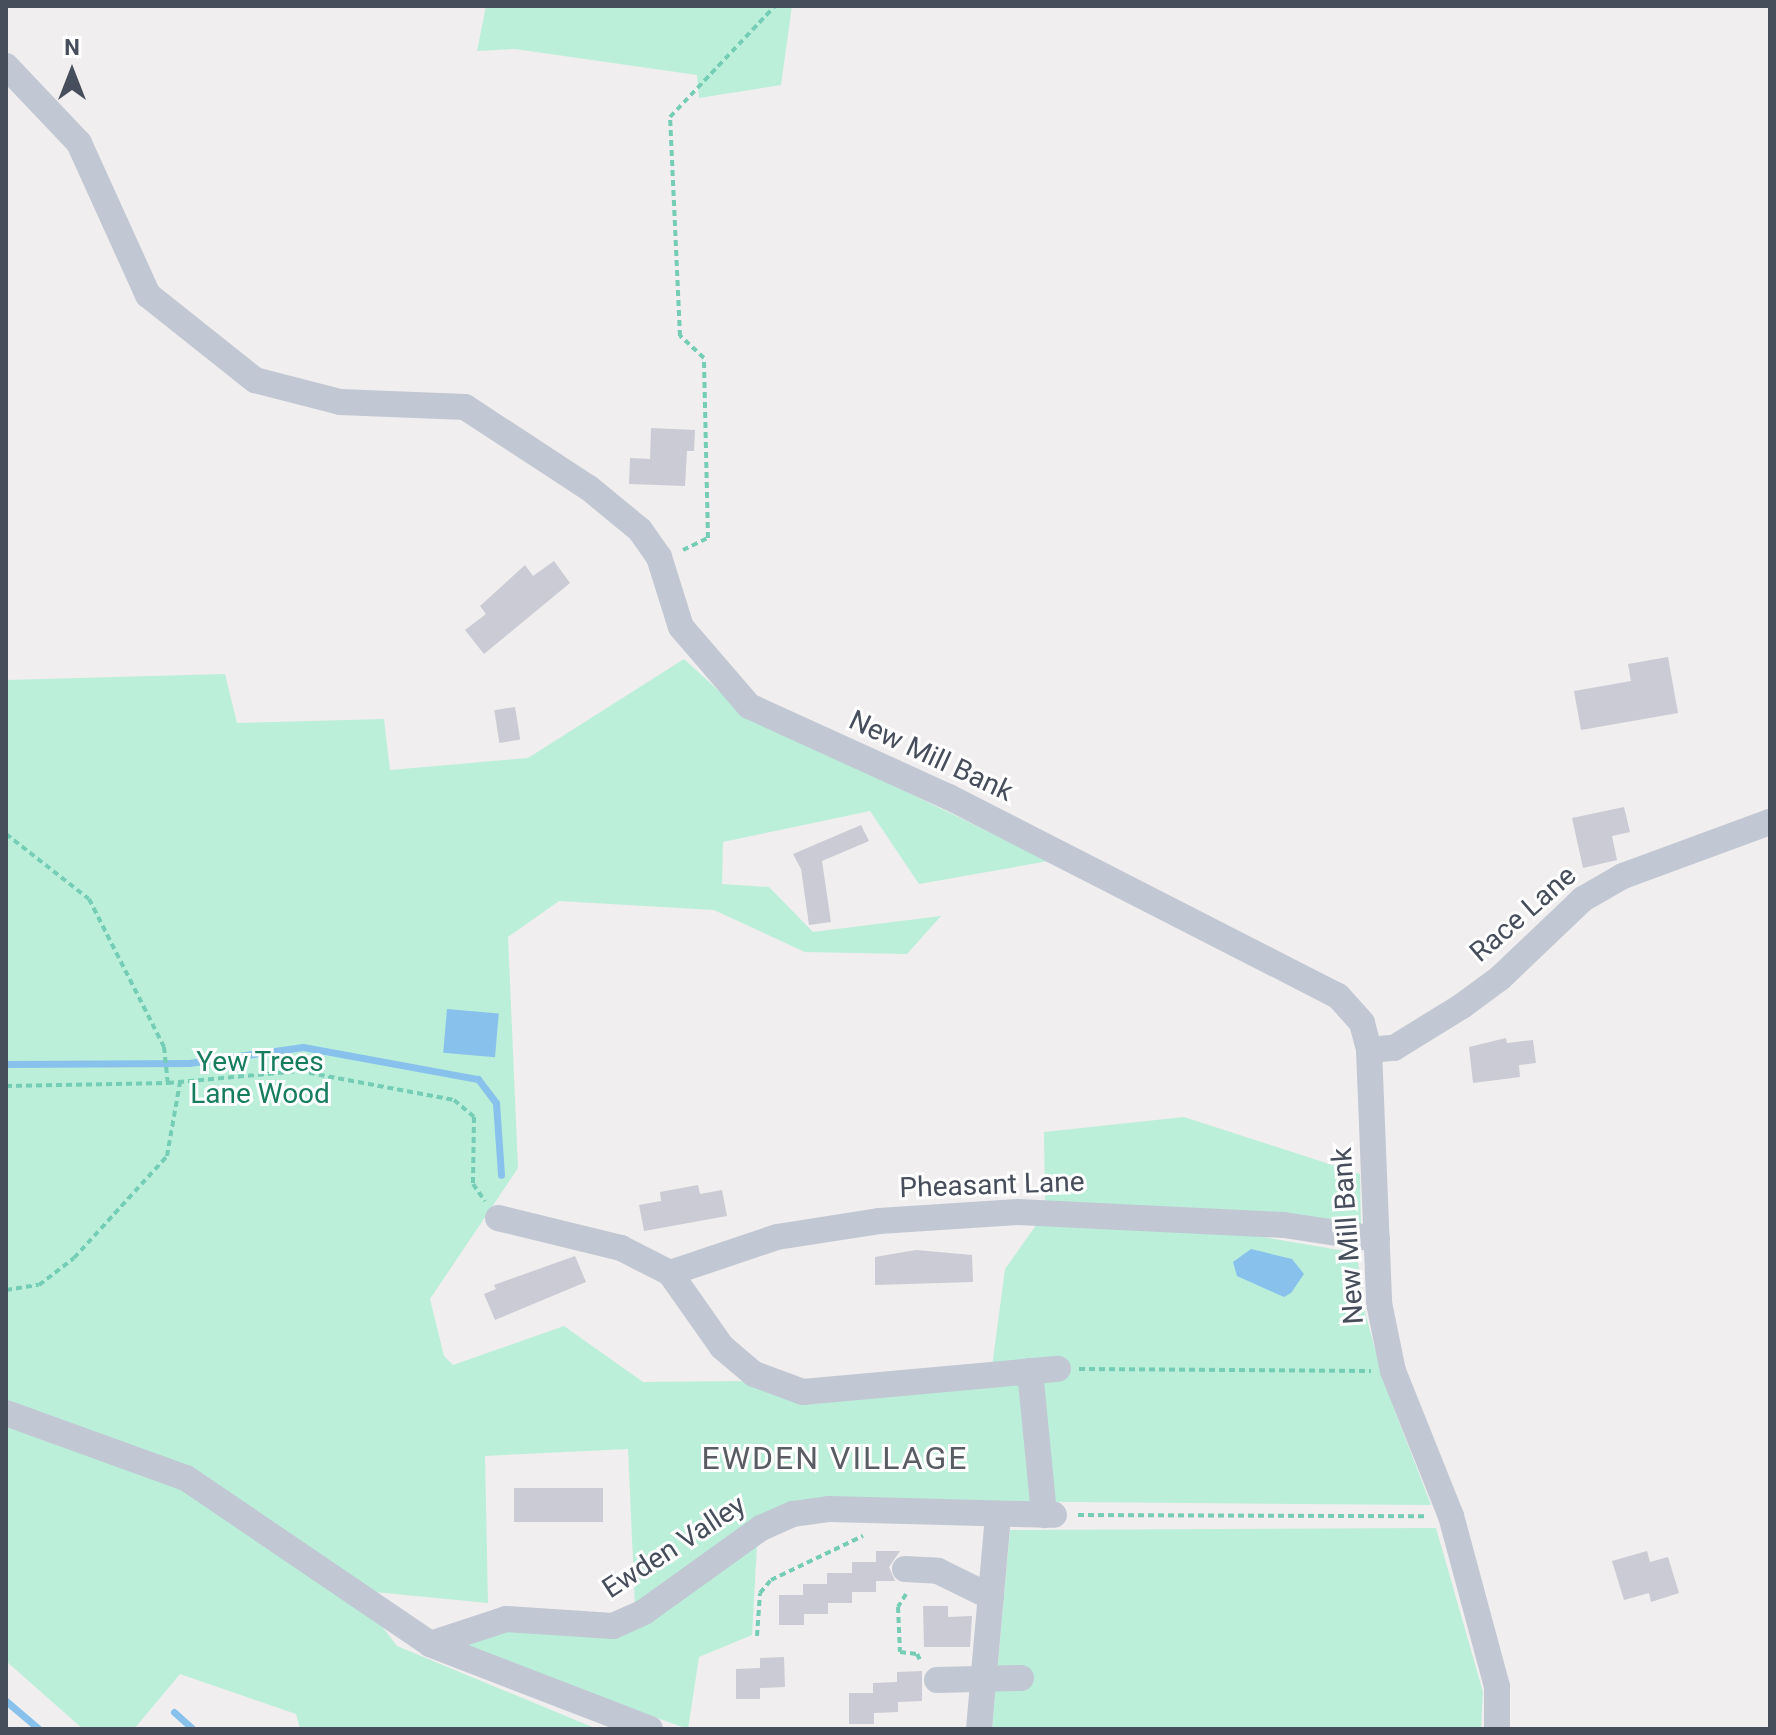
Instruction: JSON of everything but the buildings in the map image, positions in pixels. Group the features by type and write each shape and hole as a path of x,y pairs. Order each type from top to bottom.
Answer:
{"street":[{"name":"New Mill Bank","path":"6,66 79,143 148,295 255,380 340,402 465,407 589,488 640,530 659,557 681,627 749,706 949,797 1338,996 1362,1023 1369,1050 1379,1303 1393,1371 1451,1516 1497,1687 1497,1729"},
{"name":"Race Lane","path":"1369,1050 1394,1048 1462,1006 1500,978 1583,899 1623,876 1770,822"},
{"name":"Pheasant Lane","path":"670,1273 777,1237 879,1221 1018,1212 1284,1225 1377,1239"},
{"path":"498,1218 621,1248 670,1273 722,1347 754,1374 803,1392 1058,1369"},
{"path":"1030,1371 1049,1515"},
{"path":"6,1413 186,1478 430,1644 650,1729"},
{"name":"Ewden Valley","path":"430,1644 506,1619 613,1626 644,1612 761,1528 793,1514 830,1509 1049,1515"},
{"path":"979,1729 998,1515"},
{"path":"905,1569 938,1571 991,1597"},
{"path":"937,1680 1021,1678"}],"path":[{"path":"678,553 708,538 704,358 680,336 670,117 775,6"},
{"path":"6,834 89,899 164,1047 168,1083"},
{"path":"6,1086 168,1083 299,1071 454,1100 474,1117 473,1184 498,1218"},
{"path":"6,1290 39,1285 74,1258 167,1156 180,1082"},
{"path":"1058,1369 1393,1371"},
{"path":"1049,1515 1451,1516"},
{"path":"757,1636 760,1593 771,1580 868,1533"},
{"path":"905,1569 906,1594 898,1607 900,1652 917,1654 937,1680"}],"green space":[{"path":"486,6 792,6 781,85 699,98 697,75 515,49 477,51"},
{"name":"Yew Trees Lane Wood","path":"684,659 742,712 1049,861 919,884 870,811 723,842 722,884 769,887 813,932 941,916 907,954 805,952 714,910 559,901 508,937 518,1168 430,1299 444,1356 453,1365 564,1326 643,1382 747,1381 816,1404 990,1382 1005,1269 1039,1221 1234,1232 1357,1253 1363,1305 1385,1385 1431,1505 832,1500 635,1606 628,1449 485,1456 488,1603 354,1590 397,1646 597,1729 300,1729 296,1714 180,1674 134,1729 83,1729 6,1661 6,680 225,674 237,723 384,719 390,770 528,758"},
{"path":"1184,1117 1360,1174 1361,1229 1045,1201 1044,1132"},
{"path":"1436,1528 1483,1692 1481,1729 992,1729 1010,1530"},
{"path":"757,1545 752,1635 699,1657 688,1729 453,1645 509,1626 615,1629"}],"water":[{"path":"447,1009 499,1014 495,1057 443,1053"},
{"path":"1251,1249 1292,1259 1304,1274 1291,1293 1284,1297 1237,1276 1233,1262"}],"waterway":[{"path":"6,1064 189,1063 303,1047 478,1079 496,1103 501,1175"},
{"path":"6,1701 39,1729"},
{"path":"174,1712 193,1729"}],"district":[{"name":"EWDEN VILLAGE","path":"835,1458"}]}
